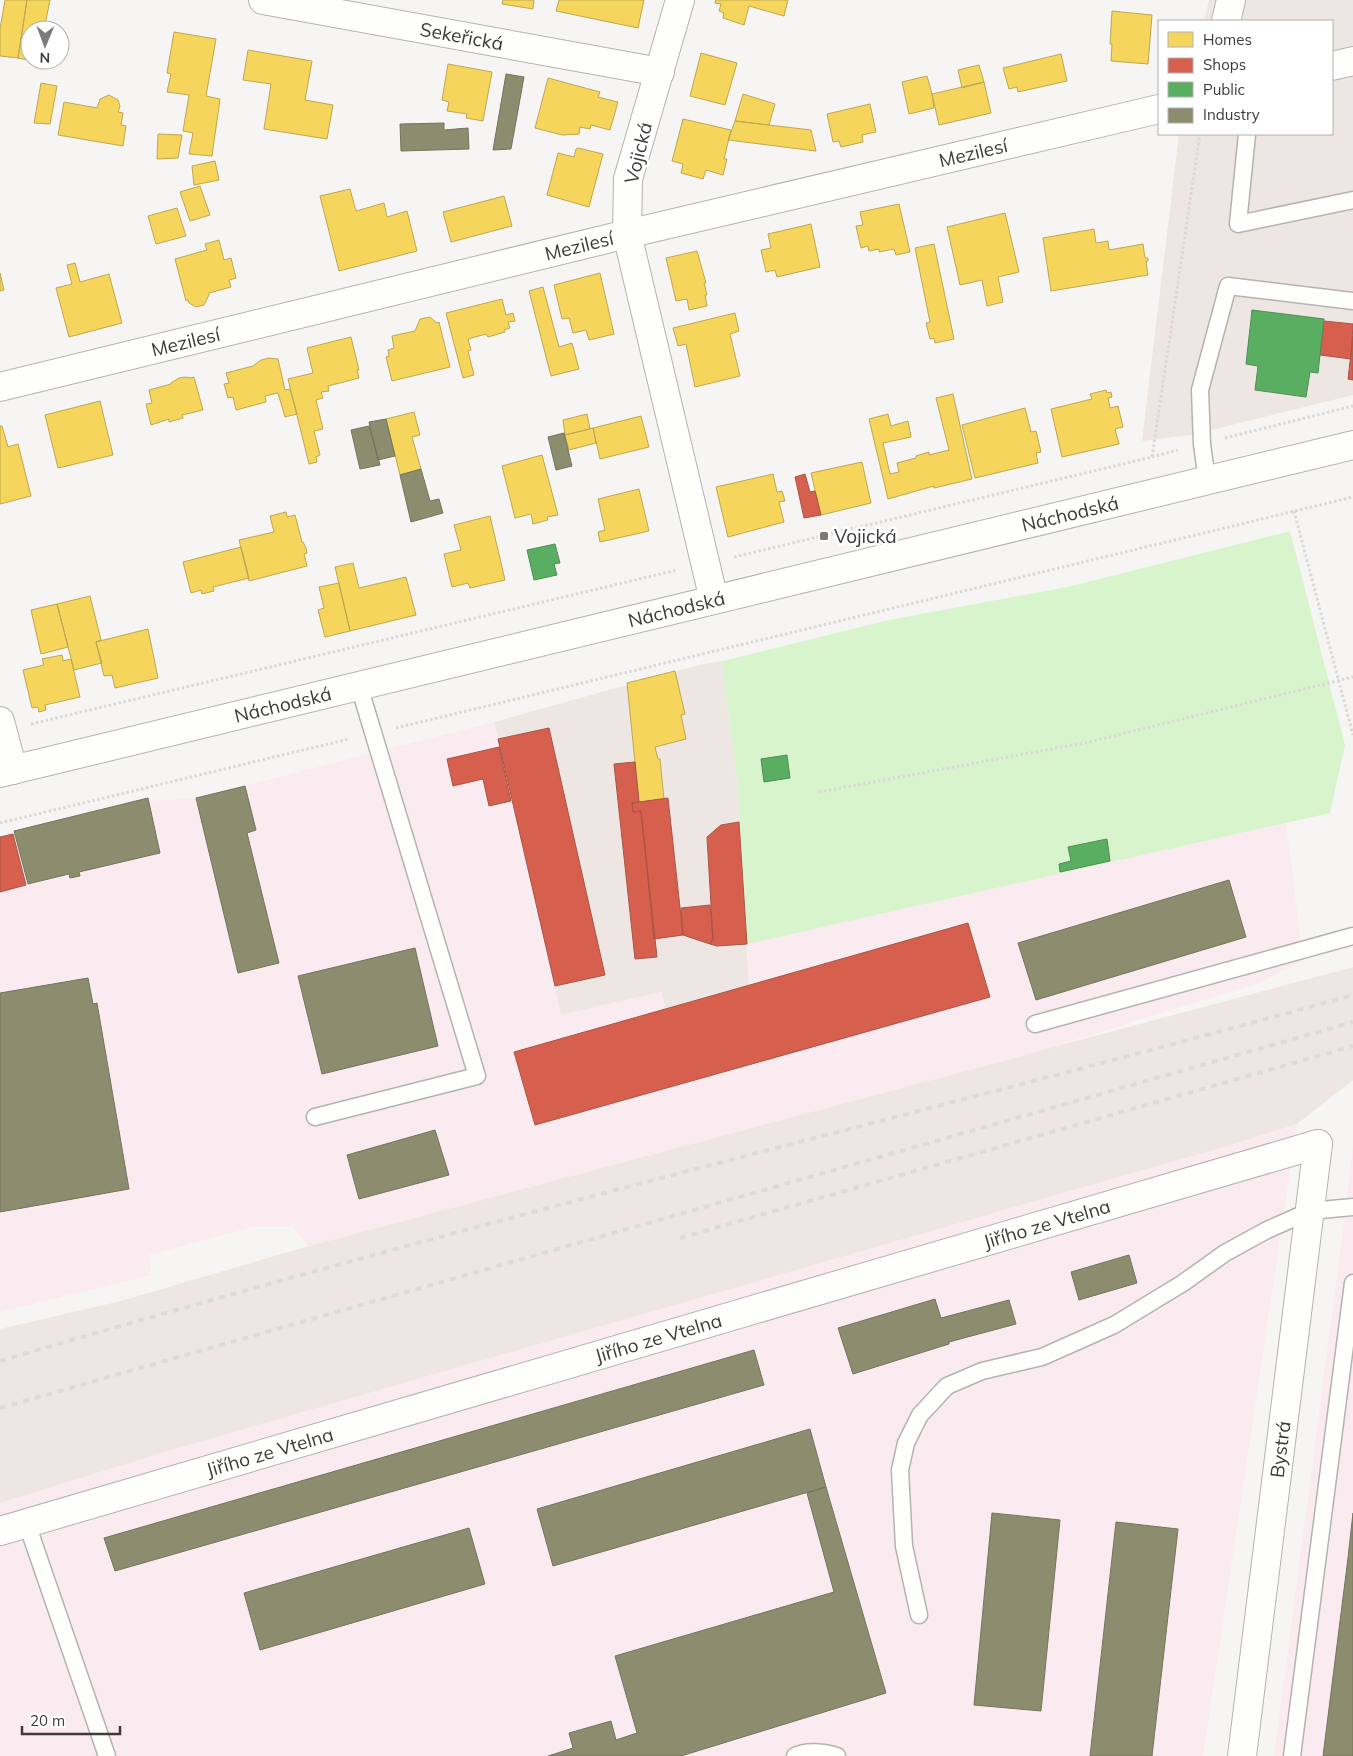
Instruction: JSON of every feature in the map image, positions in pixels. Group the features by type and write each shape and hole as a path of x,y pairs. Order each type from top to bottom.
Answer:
{"street":[{"name":"Sekeřická","path":"263,0 660,72"},
{"name":"Vojická","path":"680,0 628,179 627,234 714,600"},
{"path":"1226,20 1231,0"},
{"path":"1333,66 1353,60"},
{"name":"Mezilesí","path":"0,387 627,234 1158,109"},
{"name":"Náchodská","path":"7,771 1353,445"},
{"path":"1,726 7,771"},
{"name":"Bystrá","path":"1242,1756 1318,1144"},
{"name":"Jiřího ze Vtelna","path":"0,1532 1318,1144"}],"lane":[{"path":"1247,135 1238,224 1353,200"},
{"path":"1207,481 1202,444 1200,390 1228,286 1353,301"},
{"path":"315,1117 477,1076 359,686"},
{"path":"1035,1024 1353,936"},
{"path":"919,1615 904,1546 900,1470 906,1444 920,1415 948,1386 982,1371 1042,1357 1114,1325 1183,1283 1225,1253 1267,1230 1310,1211 1353,1207"},
{"path":"1292,1756 1353,1282"},
{"path":"27,1524 106,1756"},
{"path":"795,1756 800,1754 828,1753 836,1756"}],"path":[{"path":"1152,457 1200,135"},
{"path":"1,726 706,563 1152,457 1353,406"},
{"path":"0,823 1353,497"},
{"path":"1294,511 1353,735"},
{"path":"819,792 1089,742 1338,679 1353,677"}],"shaded area":[{"path":"1209,0 1353,0 1353,395 1191,435 1142,441 1179,135 1333,135 1333,20 1204,20"},
{"path":"722,661 738,788 749,986 666,1011 661,992 561,1015 494,722 699,665"},
{"path":"494,722 561,1015 661,992 666,1010 749,986 747,944 1286,823 1303,960 1262,982 1026,1055 309,1246 292,1227 253,1227 149,1255 151,1275 0,1312 0,892 159,853 148,801 196,798"},
{"path":"1353,967 1353,1080 1297,1124 1241,1142 165,1452 0,1503 0,1329 121,1301 309,1246"},
{"path":"1297,1124 1203,1756 0,1756 0,1503 165,1452 1241,1142"},
{"path":"1353,1147 1353,1756 1274,1756 1346,1207"}],"green space":[{"path":"1290,531 1345,745 1330,813 747,944 738,788 722,661 889,620 1067,587"}],"building: Homes":[{"path":"5,0 27,0 24,20 20,20 18,58 0,56 0,29"},
{"path":"27,0 50,0 46,20 24,20"},
{"path":"503,0 534,0 533,9 502,4"},
{"path":"559,0 644,0 638,28 556,11"},
{"path":"716,0 788,0 784,16 749,6 744,25 723,18 724,13 719,11 721,4 715,3"},
{"path":"1112,11 1152,15 1148,64 1111,61"},
{"path":"174,32 216,39 206,96 220,99 212,156 189,154 193,133 183,131 189,95 167,92 171,74 167,73"},
{"path":"248,50 312,61 305,100 333,105 327,139 264,129 271,84 243,80"},
{"path":"701,53 737,63 725,105 690,96"},
{"path":"1061,54 1067,81 1018,92 1017,87 1009,89 1003,68"},
{"path":"448,64 492,72 483,121 466,118 467,114 447,111 449,102 442,100"},
{"path":"979,65 984,82 962,88 958,70"},
{"path":"927,76 934,108 909,114 902,82"},
{"path":"548,78 600,92 598,97 618,102 610,130 591,125 590,129 580,127 579,134 562,135 535,128"},
{"path":"984,82 991,113 939,125 932,94"},
{"path":"41,83 57,86 50,124 34,123"},
{"path":"743,94 775,104 769,125 735,121"},
{"path":"109,95 118,100 120,106 118,112 123,113 121,125 126,126 123,146 58,135 64,102 97,108 100,99"},
{"path":"870,104 876,132 862,135 863,142 841,147 839,141 833,142 827,114"},
{"path":"683,119 731,130 724,159 727,159 723,175 706,170 703,179 681,173 683,164 672,161"},
{"path":"735,121 811,130 816,151 728,140"},
{"path":"158,134 182,135 178,158 157,159"},
{"path":"578,148 603,154 589,207 547,195 558,153 574,157"},
{"path":"215,161 219,180 194,185 192,166"},
{"path":"200,186 210,215 190,221 180,192"},
{"path":"350,189 356,211 384,203 387,217 407,211 417,251 339,271 320,196"},
{"path":"504,196 512,226 451,242 443,212"},
{"path":"899,204 910,252 896,255 894,249 879,252 879,249 869,251 868,246 861,248 856,226 863,225 860,212"},
{"path":"177,208 186,236 156,244 148,216"},
{"path":"1005,213 1019,272 998,277 1003,302 987,306 982,280 960,285 947,227"},
{"path":"811,224 820,267 777,277 775,270 766,272 761,250 771,248 768,234"},
{"path":"1094,229 1096,243 1108,241 1109,250 1143,244 1145,258 1148,258 1148,261 1146,261 1148,275 1051,291 1043,238"},
{"path":"219,240 224,260 231,258 236,278 229,280 231,287 209,293 204,305 196,307 189,303 188,300 186,301 175,259 207,250 205,244"},
{"path":"934,244 954,339 935,343 934,338 930,339 926,323 930,322 915,248"},
{"path":"697,251 706,283 704,283 707,306 689,310 687,299 676,301 666,258"},
{"path":"75,263 80,282 109,274 122,323 69,337 56,288 72,284 67,265"},
{"path":"0,273 4,290 0,291"},
{"path":"600,273 614,334 589,340 586,330 573,333 569,318 562,319 554,285"},
{"path":"543,287 559,347 572,343 579,369 551,376 529,291"},
{"path":"502,299 506,315 513,313 515,321 508,322 510,328 504,330 505,332 488,337 486,334 468,339 471,350 468,351 474,375 463,378 446,313"},
{"path":"735,313 739,331 730,334 740,376 695,387 686,344 678,346 673,328"},
{"path":"430,317 437,323 439,322 450,367 392,381 386,357 389,356 388,350 394,348 392,336 415,331 420,319"},
{"path":"351,337 359,370 357,370 359,378 328,386 329,391 321,392 323,398 316,400 323,429 314,431 320,455 316,457 317,462 309,464 288,379 313,373 307,348"},
{"path":"269,358 278,359 285,390 290,389 297,414 285,417 278,393 265,396 266,402 236,410 233,397 228,398 224,384 229,383 226,373 253,366 261,360"},
{"path":"194,377 203,410 182,415 183,418 169,422 169,419 151,425 146,404 152,403 149,390 171,384 179,378"},
{"path":"1106,390 1107,393 1111,392 1112,397 1108,398 1110,408 1118,406 1123,427 1115,429 1119,444 1062,457 1051,409 1092,399 1090,394"},
{"path":"953,394 972,479 934,488 934,486 888,499 869,419 888,414 891,426 908,421 911,437 883,443 890,474 899,472 897,463 929,452 929,455 949,450 936,398"},
{"path":"100,401 113,455 58,468 45,415"},
{"path":"1025,408 1031,432 1036,431 1041,452 1036,453 1038,463 975,478 962,425"},
{"path":"414,412 420,435 412,437 421,469 400,475 386,419"},
{"path":"587,414 590,429 565,435 563,420"},
{"path":"641,416 649,447 600,459 593,428"},
{"path":"0,426 2,426 8,447 18,444 31,496 0,504"},
{"path":"593,428 596,443 569,450 565,435"},
{"path":"542,455 558,515 547,517 548,520 533,524 531,514 515,518 502,466"},
{"path":"862,462 871,503 821,515 811,473"},
{"path":"773,474 777,492 782,491 785,501 779,502 784,522 728,537 716,487"},
{"path":"639,489 649,531 600,542 598,532 605,530 598,499"},
{"path":"286,512 287,517 295,515 302,542 306,548 307,553 304,554 307,566 249,581 239,540 274,532 270,516"},
{"path":"490,516 505,580 470,588 468,583 452,587 444,554 461,550 454,525"},
{"path":"241,547 249,578 213,587 214,591 202,594 201,590 191,593 183,562"},
{"path":"353,563 359,588 406,577 416,615 350,631 335,567"},
{"path":"339,583 350,631 325,637 318,610 324,608 319,587"},
{"path":"90,596 101,640 96,642 102,663 74,670 57,604"},
{"path":"57,604 68,647 41,654 31,610"},
{"path":"148,629 158,678 115,688 112,675 104,676 96,642"},
{"path":"62,655 63,661 71,659 80,697 45,705 46,710 39,712 38,707 32,708 23,670 44,665 42,659"},
{"path":"675,671 685,714 681,715 686,739 655,747 658,759 660,759 664,799 639,802 627,683"}],"building: Shops":[{"path":"1324,321 1353,324 1351,359 1320,355"},
{"path":"1353,336 1353,380 1348,379"},
{"path":"805,474 810,492 815,491 821,515 804,518 795,477"},
{"path":"549,728 605,975 555,986 498,739"},
{"path":"499,747 511,801 489,806 483,779 453,786 447,759"},
{"path":"635,762 639,802 632,803 633,812 641,811 657,957 635,959 614,764"},
{"path":"668,798 683,935 654,939 641,811 633,812 632,803"},
{"path":"739,822 747,944 717,946 710,944 713,939 707,837 721,825"},
{"path":"13,834 26,885 0,892 0,837"},
{"path":"710,905 713,939 710,944 683,935 681,908"},
{"path":"968,923 990,997 535,1125 514,1052"}],"building: Public":[{"path":"1252,310 1324,319 1318,373 1310,372 1306,397 1255,390 1258,366 1246,364"},
{"path":"555,544 560,563 554,564 557,575 534,580 527,550"},
{"path":"787,755 790,778 764,782 761,759"},
{"path":"1107,839 1110,861 1060,872 1059,864 1071,861 1068,847"}],"building: Industry":[{"path":"506,74 524,77 511,149 493,150"},
{"path":"444,123 444,130 468,128 469,149 401,151 400,124"},
{"path":"386,419 395,456 378,460 369,422"},
{"path":"369,426 380,465 360,469 351,430"},
{"path":"564,433 572,466 556,470 548,437"},
{"path":"421,469 430,501 439,499 443,513 411,522 400,475"},
{"path":"245,786 256,830 247,833 279,963 238,973 196,798"},
{"path":"148,798 160,853 79,872 80,876 70,878 69,874 28,884 14,831"},
{"path":"1229,880 1246,937 1036,1000 1018,943"},
{"path":"415,948 438,1046 322,1074 298,976"},
{"path":"88,978 93,1004 97,1003 129,1189 0,1212 0,993"},
{"path":"435,1130 449,1175 359,1199 347,1155"},
{"path":"1129,1255 1137,1283 1079,1300 1071,1272"},
{"path":"935,1299 941,1318 1009,1300 1016,1324 949,1342 949,1344 853,1374 838,1328"},
{"path":"754,1350 764,1385 115,1571 104,1538"},
{"path":"810,1429 826,1487 553,1566 537,1509"},
{"path":"826,1487 886,1693 681,1756 548,1756 573,1748 569,1733 611,1721 616,1740 637,1733 615,1656 834,1592 807,1493"},
{"path":"992,1513 1060,1520 1041,1711 974,1705"},
{"path":"1353,1513 1353,1756 1323,1756 1348,1558"},
{"path":"1116,1522 1178,1529 1152,1756 1090,1756"},
{"path":"469,1528 485,1584 260,1650 244,1593"}],"railway":[{"path":"0,1361 422,1242 1156,1049 1353,995"},
{"path":"0,1408 1353,1022"},
{"path":"680,1238 1353,1046"}],"place":[{"name":"Vojická","path":"824,536"}]}
